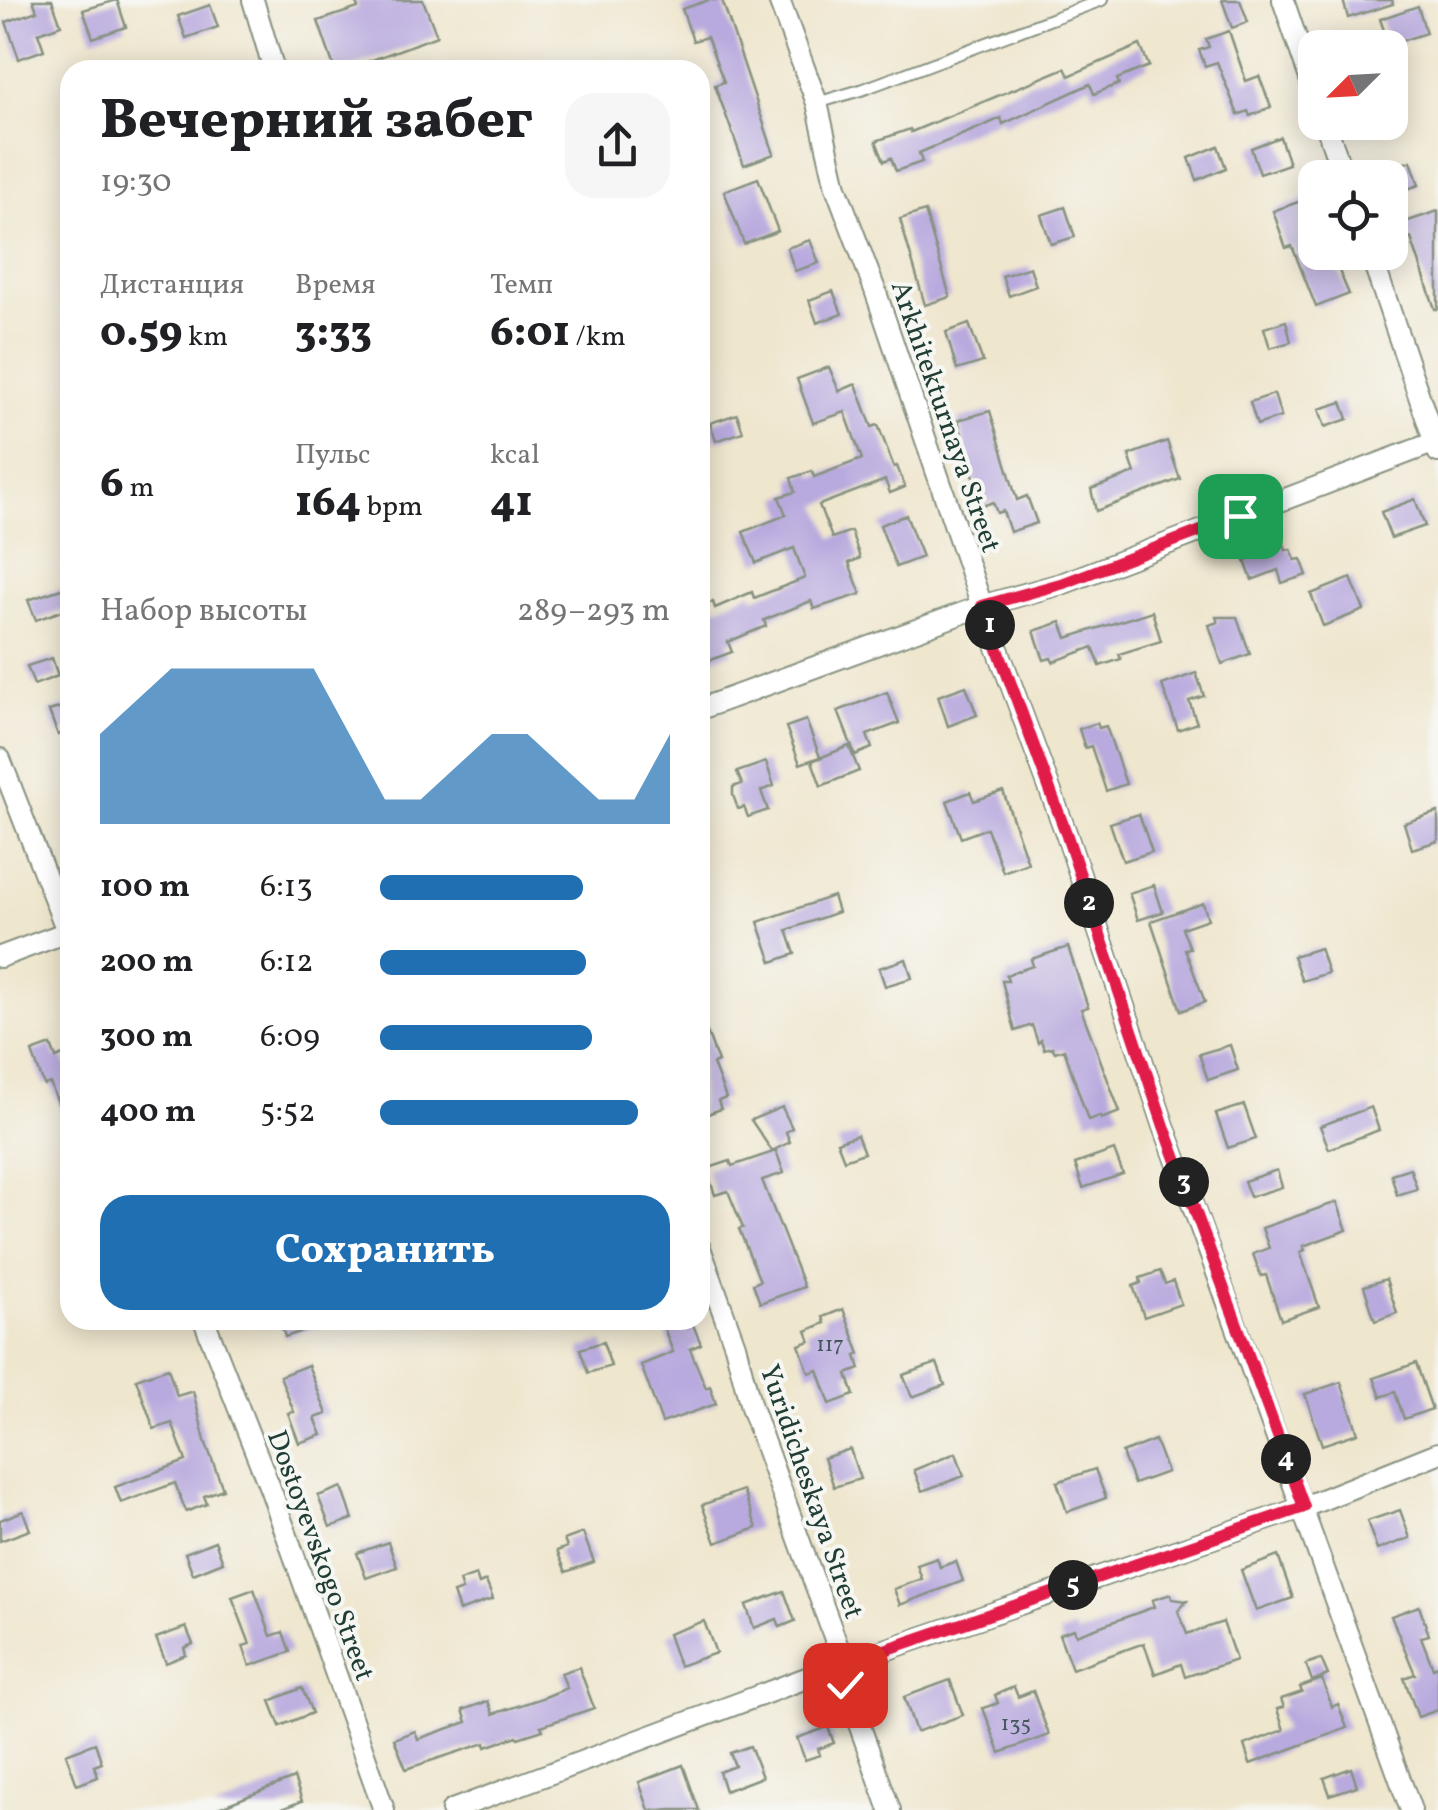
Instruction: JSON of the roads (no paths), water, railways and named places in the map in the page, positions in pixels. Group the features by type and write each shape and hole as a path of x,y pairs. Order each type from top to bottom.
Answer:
{"street":[{"path":"253,0 271,60"},
{"name":"Arkhitekturnaya Street","path":"779,0 817,103 836,187 876,290 982,606 1066,833 1164,1126 1411,1810"},
{"path":"1283,0 1298,44"},
{"path":"710,705 982,606 1064,583 1437,445 1376,270"},
{"path":"0,759 60,911"},
{"path":"0,957 60,937"},
{"name":"Yuridicheskaya Street","path":"710,1276 735,1345 751,1406 844,1664 845,1685 890,1810"},
{"name":"Dostoyevskogo Street","path":"208,1330 270,1488 384,1810"},
{"path":"452,1810 844,1664 1304,1507 1438,1453"}],"lane":[{"path":"817,103 864,90 1102,0"}]}
